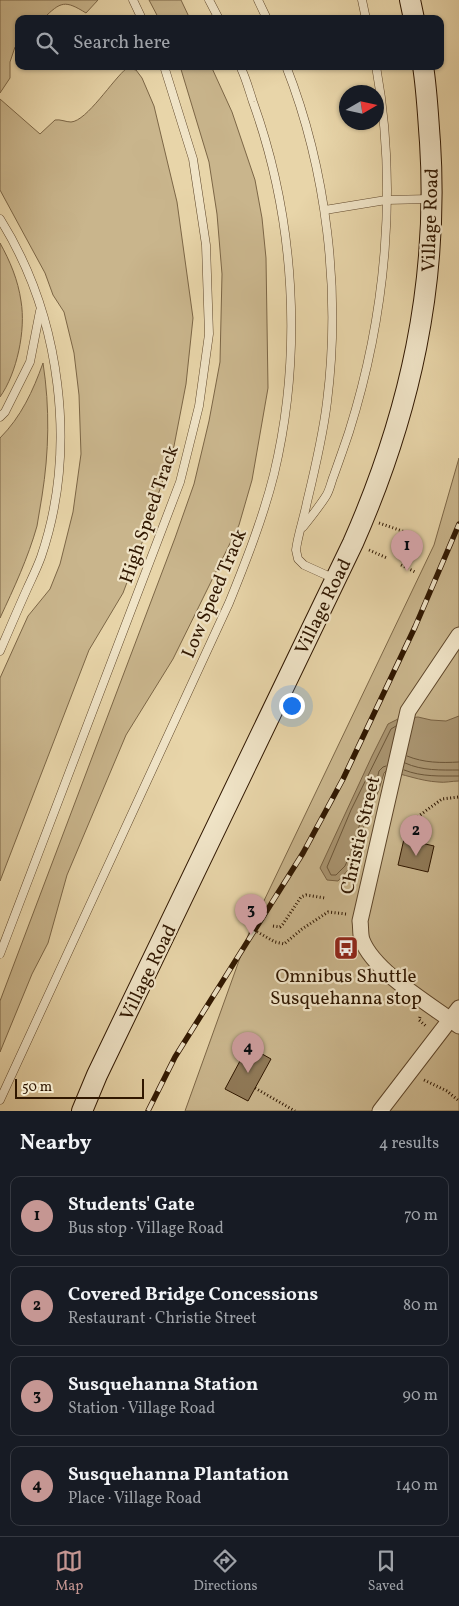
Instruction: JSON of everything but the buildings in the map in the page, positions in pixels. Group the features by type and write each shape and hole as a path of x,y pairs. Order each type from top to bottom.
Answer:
{"street":[{"path":"410,0 413,15"},
{"name":"Village Road","path":"82,1111 97,1075 364,518 379,483 393,441 414,365 427,285 431,240 432,199 428,116 422,70"},
{"name":"Christie Street","path":"456,1018 405,987 370,956 362,939 360,921 408,711 459,635"},
{"path":"380,1111 456,1018"}],"lane":[{"path":"133,0 140,15"},
{"path":"210,0 217,15"},
{"path":"258,0 265,15"},
{"path":"362,0 365,15"},
{"name":"High Speed Track","path":"0,954 180,482 199,406 209,334 206,245 193,159 165,70"},
{"name":"Low Speed Track","path":"0,1100 229,603 254,538 274,475 285,416 290,359 290,304 287,250 279,191 265,134 241,70"},
{"path":"287,70 302,114 325,210 332,308 327,402 320,447 296,550 298,559 304,565 335,578"},
{"path":"301,530 327,495 359,398 370,357 379,308 384,258 386,142 377,70"},
{"path":"325,210 386,200 432,199"},
{"path":"0,219 15,242 41,308 58,380 61,438 56,498 41,558 0,651"},
{"path":"0,417 6,412 30,362 41,308"}],"path":[{"path":"364,518 405,532"},
{"path":"364,547 387,558"},
{"path":"401,565 415,572"},
{"path":"409,823 442,799 459,798"},
{"path":"273,926 280,927 283,924 301,897 306,895 325,898"},
{"path":"254,930 275,942 284,944 302,929 328,912 354,914"},
{"path":"420,1078 447,1091 459,1101"},
{"path":"255,1088 295,1111"}],"shaded area":[{"path":"0,0 98,0 86,13 68,4 63,4 47,15 15,15 15,47 10,62 10,78 0,93"},
{"path":"149,0 181,0 188,15 157,15"},
{"path":"125,70 136,70 142,78 154,106 177,202 193,318 186,384 174,446 146,532 123,593 89,650 0,881 0,678 28,616 50,589 60,564 73,512 81,454 79,395 74,353 64,312 53,295 45,273 0,190 0,99 40,134 55,120 71,122 85,115"},
{"path":"181,70 213,70 232,112 255,180 262,218 266,258 268,388 252,480 239,525 173,659 126,735 67,875 48,943 32,974 0,1052 0,1001 175,538 194,484 209,421 220,362 222,274 217,214 209,162"},
{"path":"0,243 16,278 20,293 22,325 19,351 11,376 0,397"},
{"path":"43,363 48,430 46,463 37,526 25,561 0,618 0,438 26,403"},
{"path":"459,458 459,1111 185,1111 250,930 434,545"}],"water":[{"path":"459,716 459,781 431,781 386,771 365,822 357,852 349,869 338,881 327,880 320,868 388,724 398,719 418,717 446,721"}],"railway":[{"path":"148,1111 175,1057 303,853 343,779 415,627 459,524"}],"place":[{"name":"Students' Gate","path":"407,571"},
{"name":"Covered Bridge Concessions","path":"416,856"},
{"name":"Susquehanna Station","path":"251,935"},
{"name":"Omnibus Shuttle Susquehanna stop","path":"346,948"},
{"name":"Susquehanna Plantation","path":"248,1073"}]}
